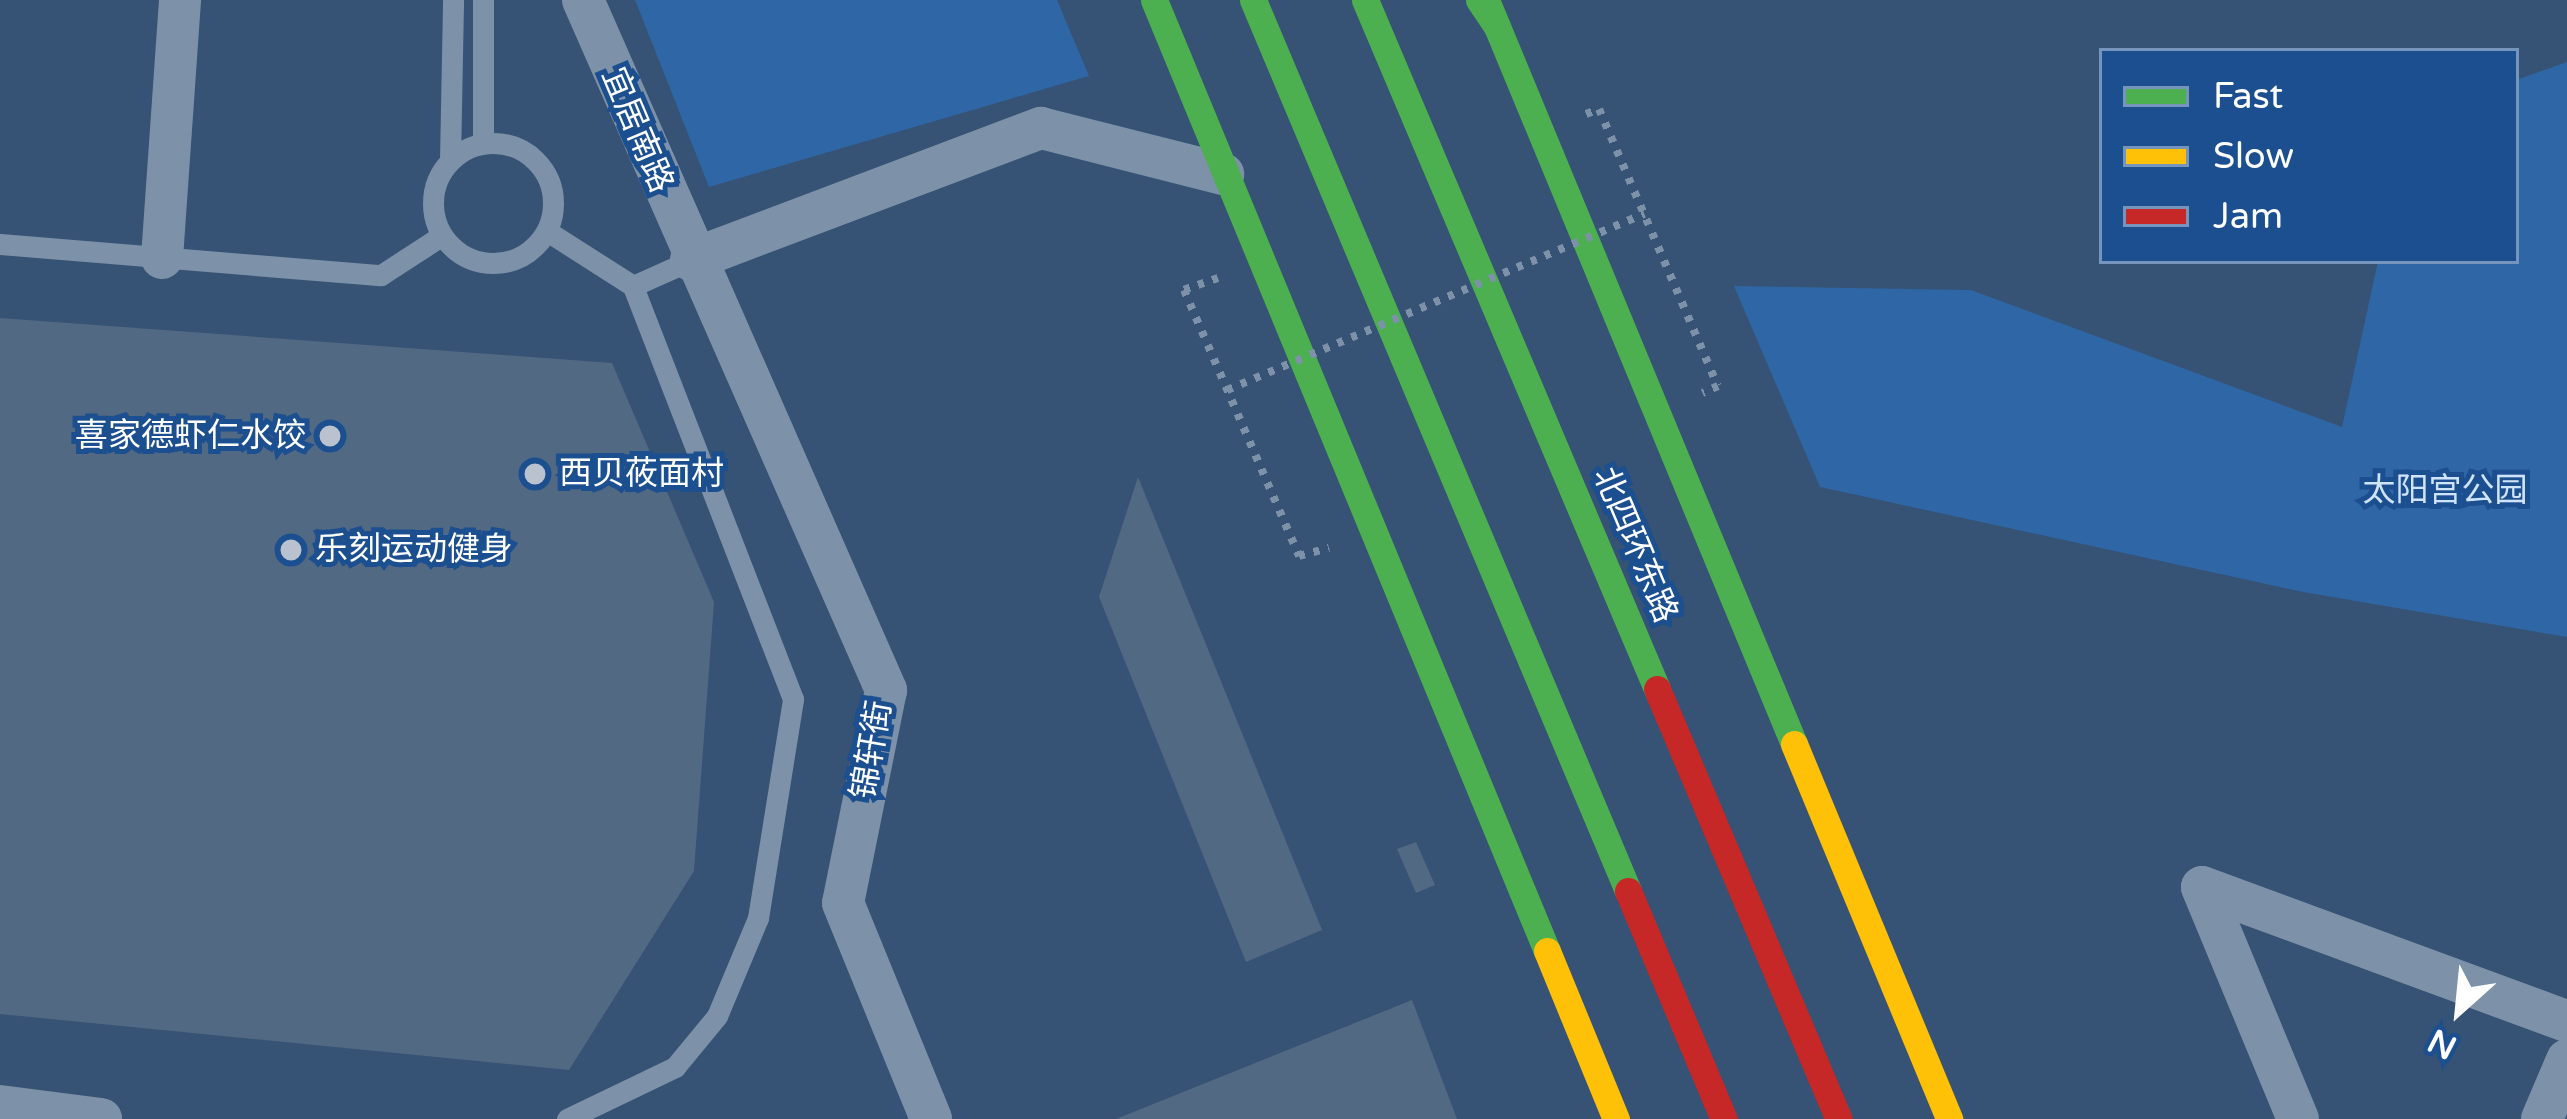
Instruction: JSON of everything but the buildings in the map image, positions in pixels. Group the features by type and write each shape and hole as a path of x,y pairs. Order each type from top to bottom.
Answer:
{"main road":[{"path":"1154,0 1616,1119"},
{"path":"1253,0 1724,1119"},
{"name":"北四环东路","path":"1365,0 1839,1119"},
{"path":"1483,0 1949,1119"}],"street":[{"path":"162,258 180,0"},
{"name":"宜居南路","path":"583,0 691,260"},
{"path":"691,260 1041,128 1223,174"},
{"name":"锦轩街","path":"691,260 886,690 843,904 931,1119"},
{"path":"2298,1119 2202,886 2567,1022"},
{"path":"2542,1119 2567,1060"},
{"path":"0,1106 101,1119"}],"lane":[{"path":"450,160 483,143 537,160 553,194 547,231 534,248 496,264 475,261 441,236 433,196 450,160 453,0"},
{"path":"483,0 483,143"},
{"path":"547,231 633,286 793,699 758,918 717,1016 675,1067 566,1119"},
{"path":"0,244 381,274 441,236"},
{"path":"633,286 691,260"}],"path":[{"path":"1599,109 1718,386"},
{"path":"1227,390 1644,214"},
{"path":"1184,290 1299,556"}],"green space":[{"path":"635,0 1057,0 1089,76 709,187"},
{"name":"太阳宫公园","path":"2567,62 2567,637 2303,592 1820,487 1734,286 1971,290 2342,427 2377,264 2519,264 2519,79"}],"traffic: fast":[{"path":"1154,0 1547,951"},
{"path":"1253,0 1628,891"},
{"path":"1365,0 1657,689"},
{"path":"1479,0 1497,27"},
{"path":"1486,0 1794,744"}],"traffic: slow":[{"path":"1794,744 1949,1119"},
{"path":"1547,951 1616,1119"}],"traffic: jam":[{"path":"1657,689 1839,1119"},
{"path":"1628,891 1724,1119"}],"place":[{"name":"喜家德虾仁水饺","path":"330,436"},
{"name":"西贝莜面村","path":"535,474"},
{"name":"乐刻运动健身","path":"291,550"}]}
